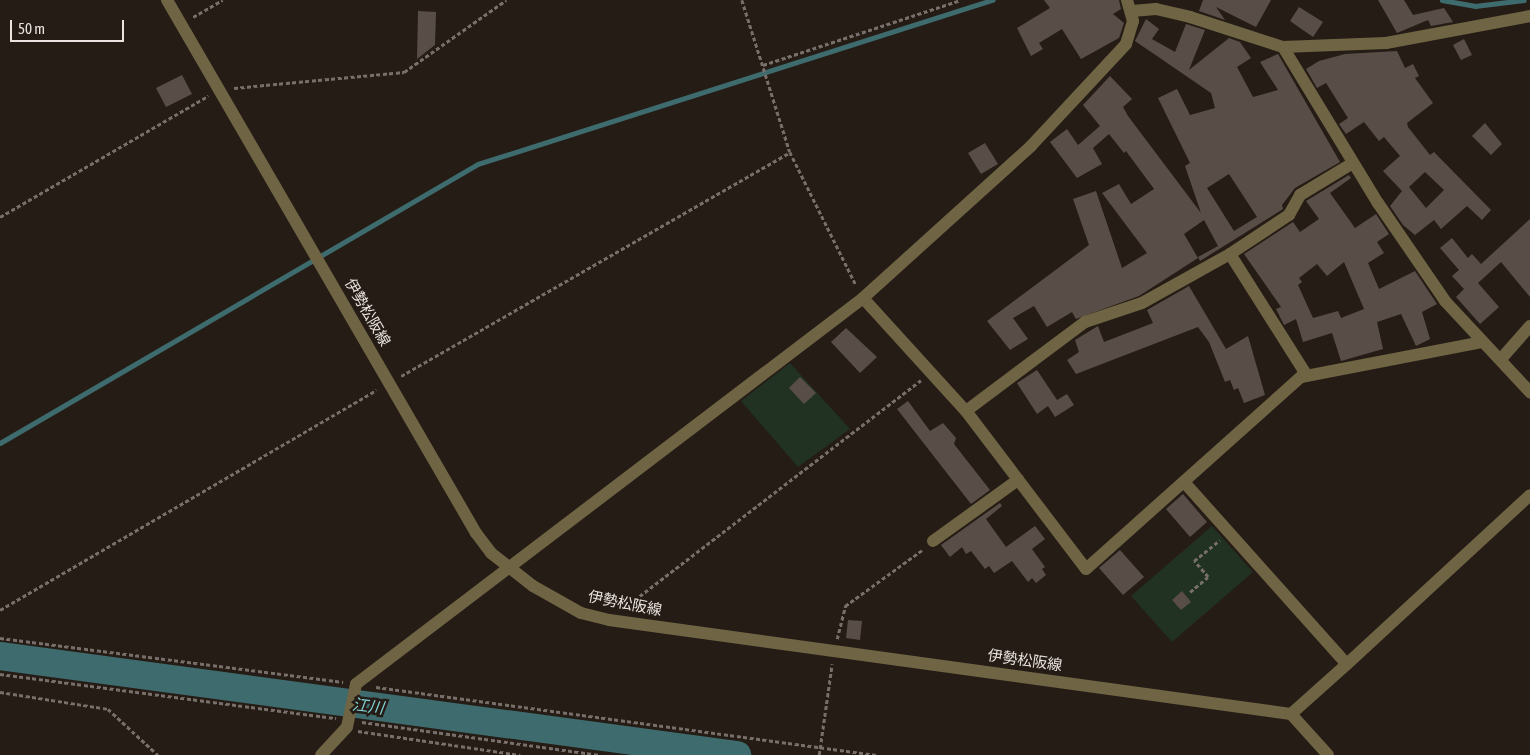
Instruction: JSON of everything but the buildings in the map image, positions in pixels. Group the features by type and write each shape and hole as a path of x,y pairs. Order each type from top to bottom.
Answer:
{"street":[{"name":"伊勢松阪線","path":"167,0 390,382 476,534 509,568 559,602 609,620 834,649 1291,714"},
{"path":"321,755 349,724 356,684 863,298 1031,146 1118,55 1130,33 1130,6 1156,9 1190,17 1283,47 1386,43 1530,16"},
{"path":"1283,47 1353,163 1445,301 1530,392"},
{"path":"966,411 1085,322 1142,303 1230,254 1289,215 1300,195 1353,163"},
{"path":"1230,254 1306,376"},
{"path":"863,298 966,411 1086,569 1300,377 1482,342"},
{"path":"1501,359 1530,326"},
{"path":"933,542 1018,480"},
{"path":"1184,482 1347,664"},
{"path":"1328,755 1291,714 1530,495"}],"path":[{"path":"181,24 222,0"},
{"path":"0,217 219,90 404,72 506,0"},
{"path":"742,0 790,152 863,298"},
{"path":"763,65 960,0"},
{"path":"0,610 390,382 790,152"},
{"path":"609,620 931,372"},
{"path":"1190,592 1208,577 1194,562 1228,532"},
{"path":"820,753 834,649 845,606 933,542"},
{"path":"0,638 356,684 876,755"},
{"path":"0,674 349,724 600,755"},
{"path":"0,692 108,709 158,755"},
{"path":"349,724 520,755"}],"green space":[{"path":"790,363 850,429 798,467 741,401"},
{"path":"1212,526 1253,572 1172,642 1131,596"}],"waterway":[{"path":"0,443 478,164 992,0"},
{"path":"1442,0 1475,6 1524,0"},
{"name":"江川","path":"0,656 737,755"}]}
